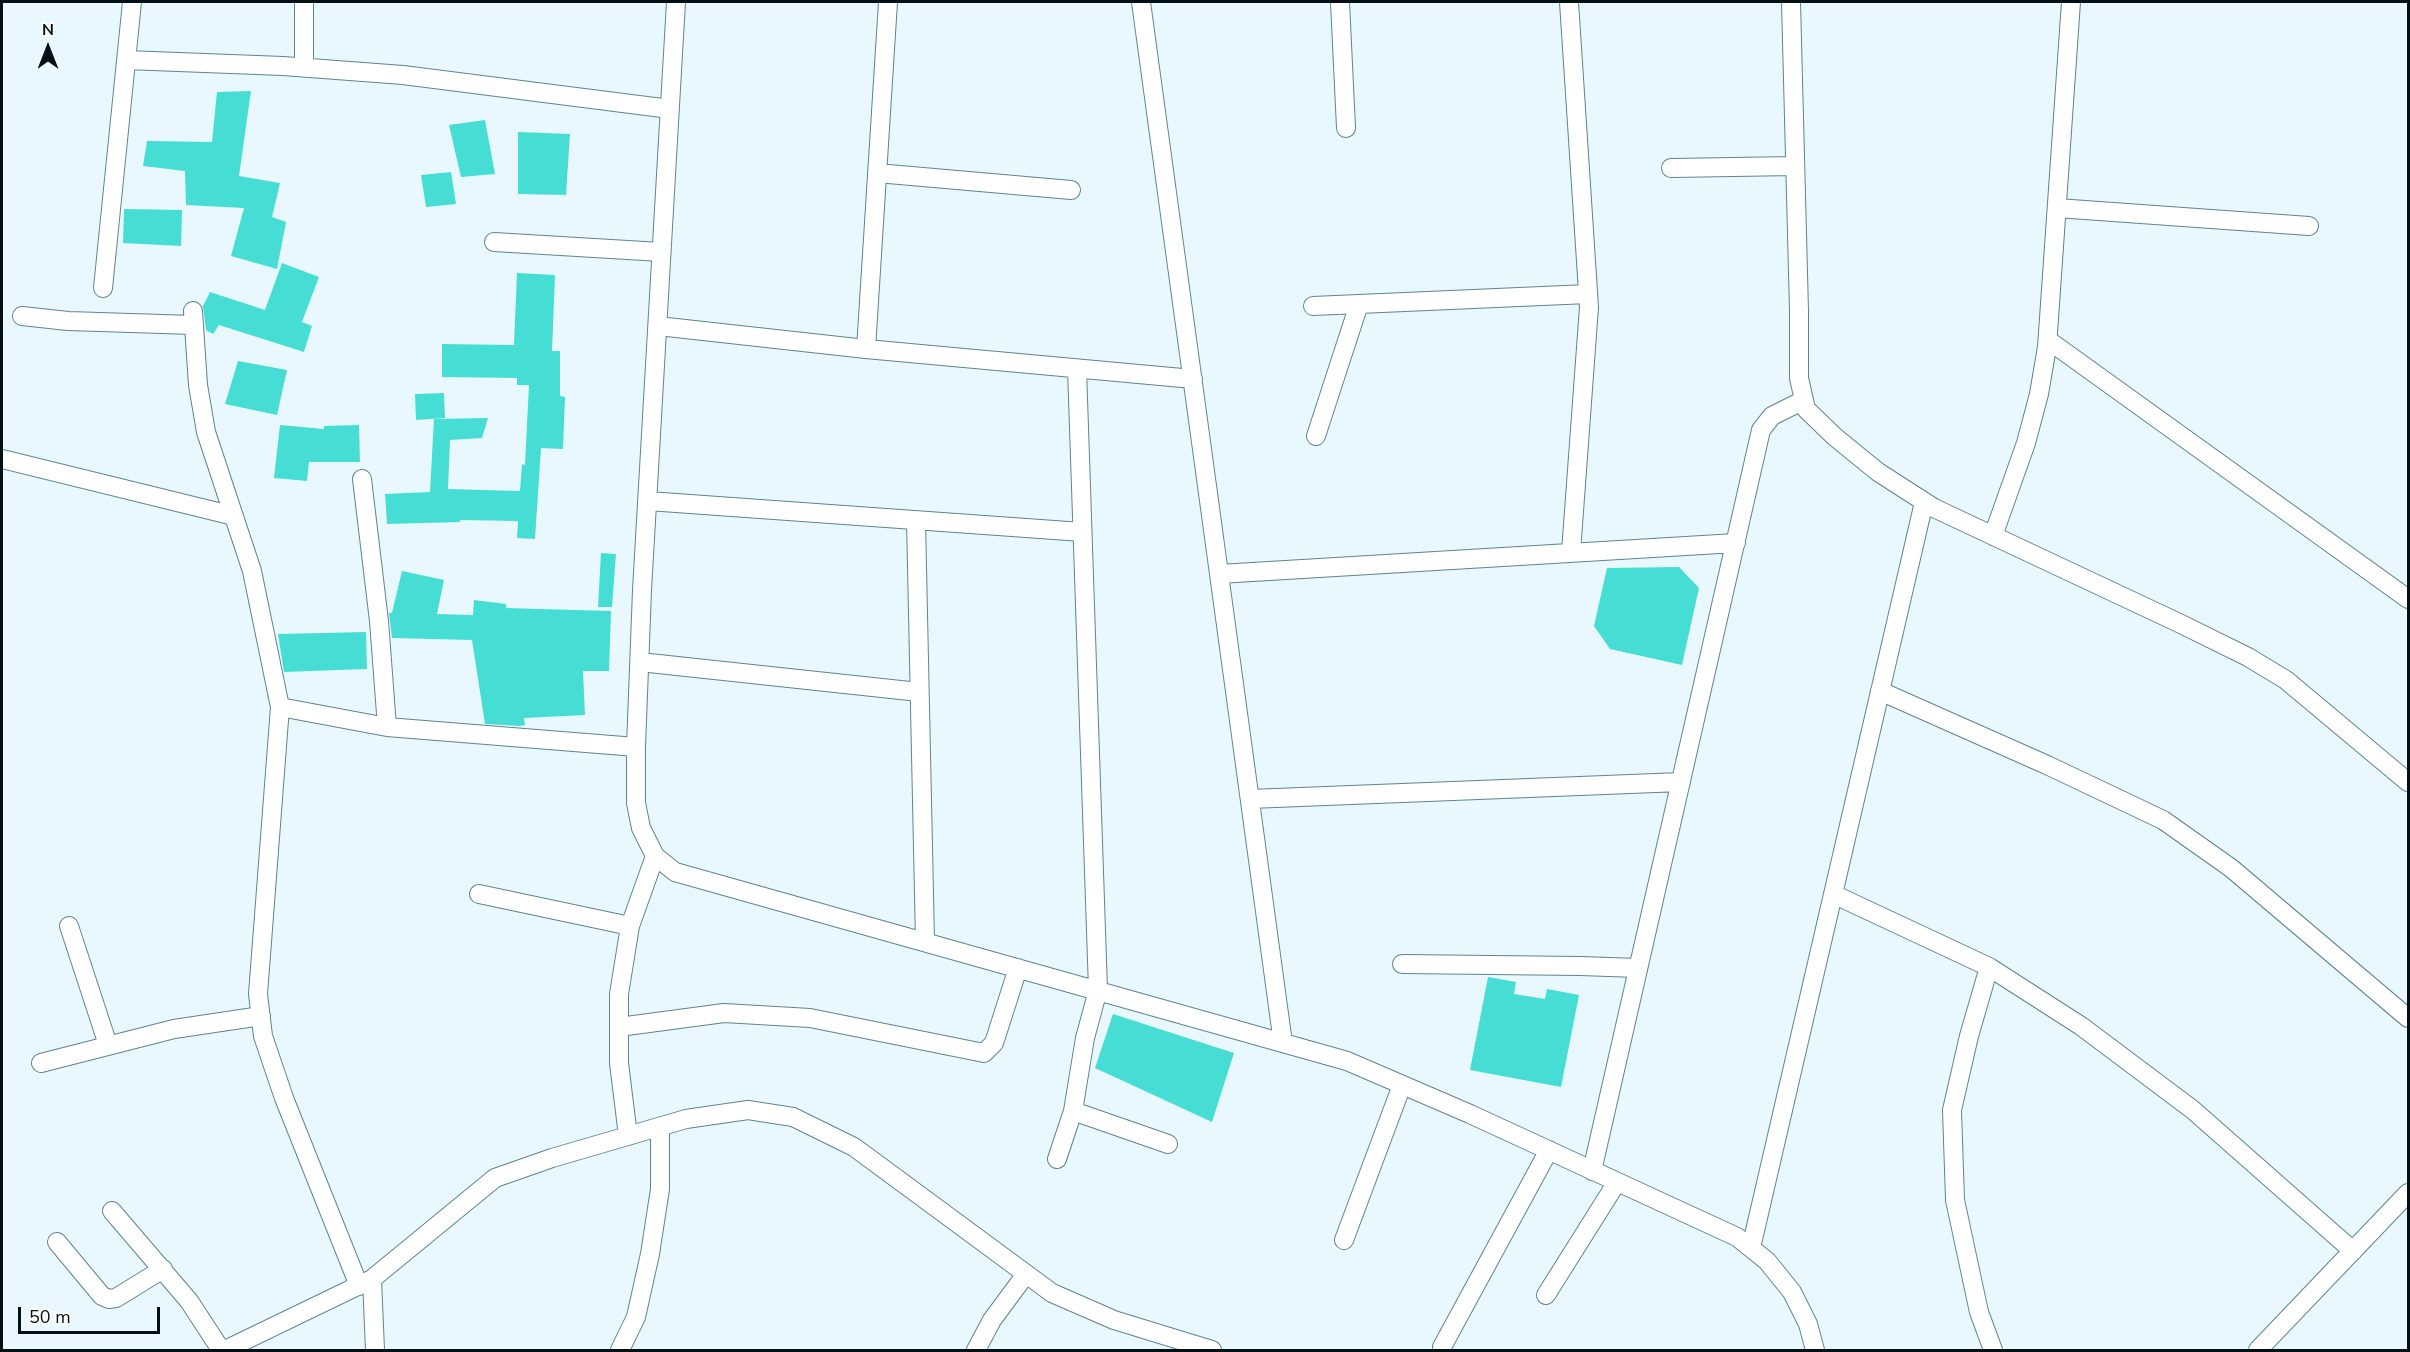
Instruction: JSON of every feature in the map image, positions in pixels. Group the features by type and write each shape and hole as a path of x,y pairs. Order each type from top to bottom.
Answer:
{"street":[{"path":"103,288 132,2"},
{"path":"304,2 304,67"},
{"path":"676,2 636,747 636,804 641,828 655,856 675,872 1347,1061 1549,1150 1737,1237 1767,1261 1792,1292 1808,1324 1815,1350"},
{"path":"866,349 888,2"},
{"path":"1141,2 1283,1043"},
{"path":"1340,2 1346,128"},
{"path":"1569,2 1588,294 1571,552"},
{"path":"1791,2 1798,378 1806,409 1835,437 1878,472 1924,502 2248,657 2286,681 2409,782"},
{"path":"1993,536 2026,443 2039,394 2048,340 2071,2"},
{"path":"126,60 304,67 403,75 670,108"},
{"path":"1671,168 1795,166"},
{"path":"877,173 1071,190"},
{"path":"2057,208 2309,226"},
{"path":"494,242 661,252"},
{"path":"1313,306 1588,294"},
{"path":"1316,436 1359,304"},
{"path":"22,316 78,321 193,318 198,385 206,432 252,571 280,707 258,994 263,1036 284,1098 366,1282 375,1350"},
{"path":"658,326 866,349 1192,379"},
{"path":"2048,340 2409,599"},
{"path":"1058,1159 1073,1112 1085,1038 1098,990 1077,369"},
{"path":"1592,1171 1761,430 1772,416 1804,400"},
{"path":"2,459 234,516"},
{"path":"362,479 379,621 387,727"},
{"path":"648,501 1082,532"},
{"path":"1750,1248 1924,502"},
{"path":"916,520 925,941"},
{"path":"1219,574 1736,543"},
{"path":"640,662 919,692"},
{"path":"1880,691 2047,765 2163,820 2231,868 2409,1018"},
{"path":"280,707 387,727 636,747"},
{"path":"1250,799 1681,782"},
{"path":"628,1136 619,1063 619,994 630,926 655,856"},
{"path":"479,894 630,926"},
{"path":"1833,894 1989,967 2081,1026 2193,1110 2353,1251"},
{"path":"69,926 108,1045"},
{"path":"1402,964 1638,968"},
{"path":"1989,967 1969,1036 1952,1110 1955,1200 1979,1312 1993,1350"},
{"path":"619,1027 724,1013 810,1018 984,1053 994,1043 1018,968"},
{"path":"41,1063 174,1029 261,1016"},
{"path":"1344,1240 1402,1085"},
{"path":"112,1211 189,1300 223,1350 366,1282 495,1178 552,1158 686,1119 748,1110 793,1116 854,1147 1052,1293 1114,1320 1212,1350"},
{"path":"1073,1112 1168,1144"},
{"path":"620,1350 636,1317 650,1254 660,1189 660,1127"},
{"path":"1442,1347 1549,1150"},
{"path":"1546,1295 1617,1182"},
{"path":"2258,1350 2409,1193"},
{"path":"57,1242 102,1296 109,1299 116,1298 163,1269"},
{"path":"976,1350 992,1320 1026,1274"}],"building":[{"path":"251,91 239,176 280,183 272,217 286,222 277,269 231,256 244,208 186,205 185,171 143,166 147,141 212,142 217,92"},
{"path":"485,120 495,174 461,177 449,125"},
{"path":"518,132 570,134 566,195 518,194"},
{"path":"451,172 456,204 426,207 421,175"},
{"path":"124,209 182,210 181,246 123,243"},
{"path":"282,263 319,277 302,322 312,326 304,352 219,325 213,334 206,330 203,306 210,292 265,310"},
{"path":"517,273 555,275 552,351 560,351 560,396 565,397 563,449 541,448 535,539 517,538 518,521 460,520 460,522 387,524 385,494 430,492 434,419 488,418 482,438 450,440 448,489 520,491 522,464 525,465 529,385 517,385 517,378 442,377 442,344 514,345"},
{"path":"238,361 287,370 277,415 225,404"},
{"path":"444,393 445,418 416,420 415,394"},
{"path":"280,425 324,429 324,426 359,425 360,462 309,462 307,481 274,478"},
{"path":"601,553 616,554 612,607 598,607"},
{"path":"1679,567 1699,588 1682,665 1610,649 1594,626 1607,568"},
{"path":"402,571 444,580 437,614 473,615 474,600 506,604 506,608 611,611 609,671 583,671 585,715 524,718 525,725 520,726 485,724 472,640 392,638 389,613 392,613"},
{"path":"366,632 367,669 284,672 278,634"},
{"path":"1488,977 1516,982 1514,994 1545,999 1547,989 1579,995 1561,1087 1470,1070"},
{"path":"1113,1014 1234,1053 1212,1122 1095,1068"}]}
